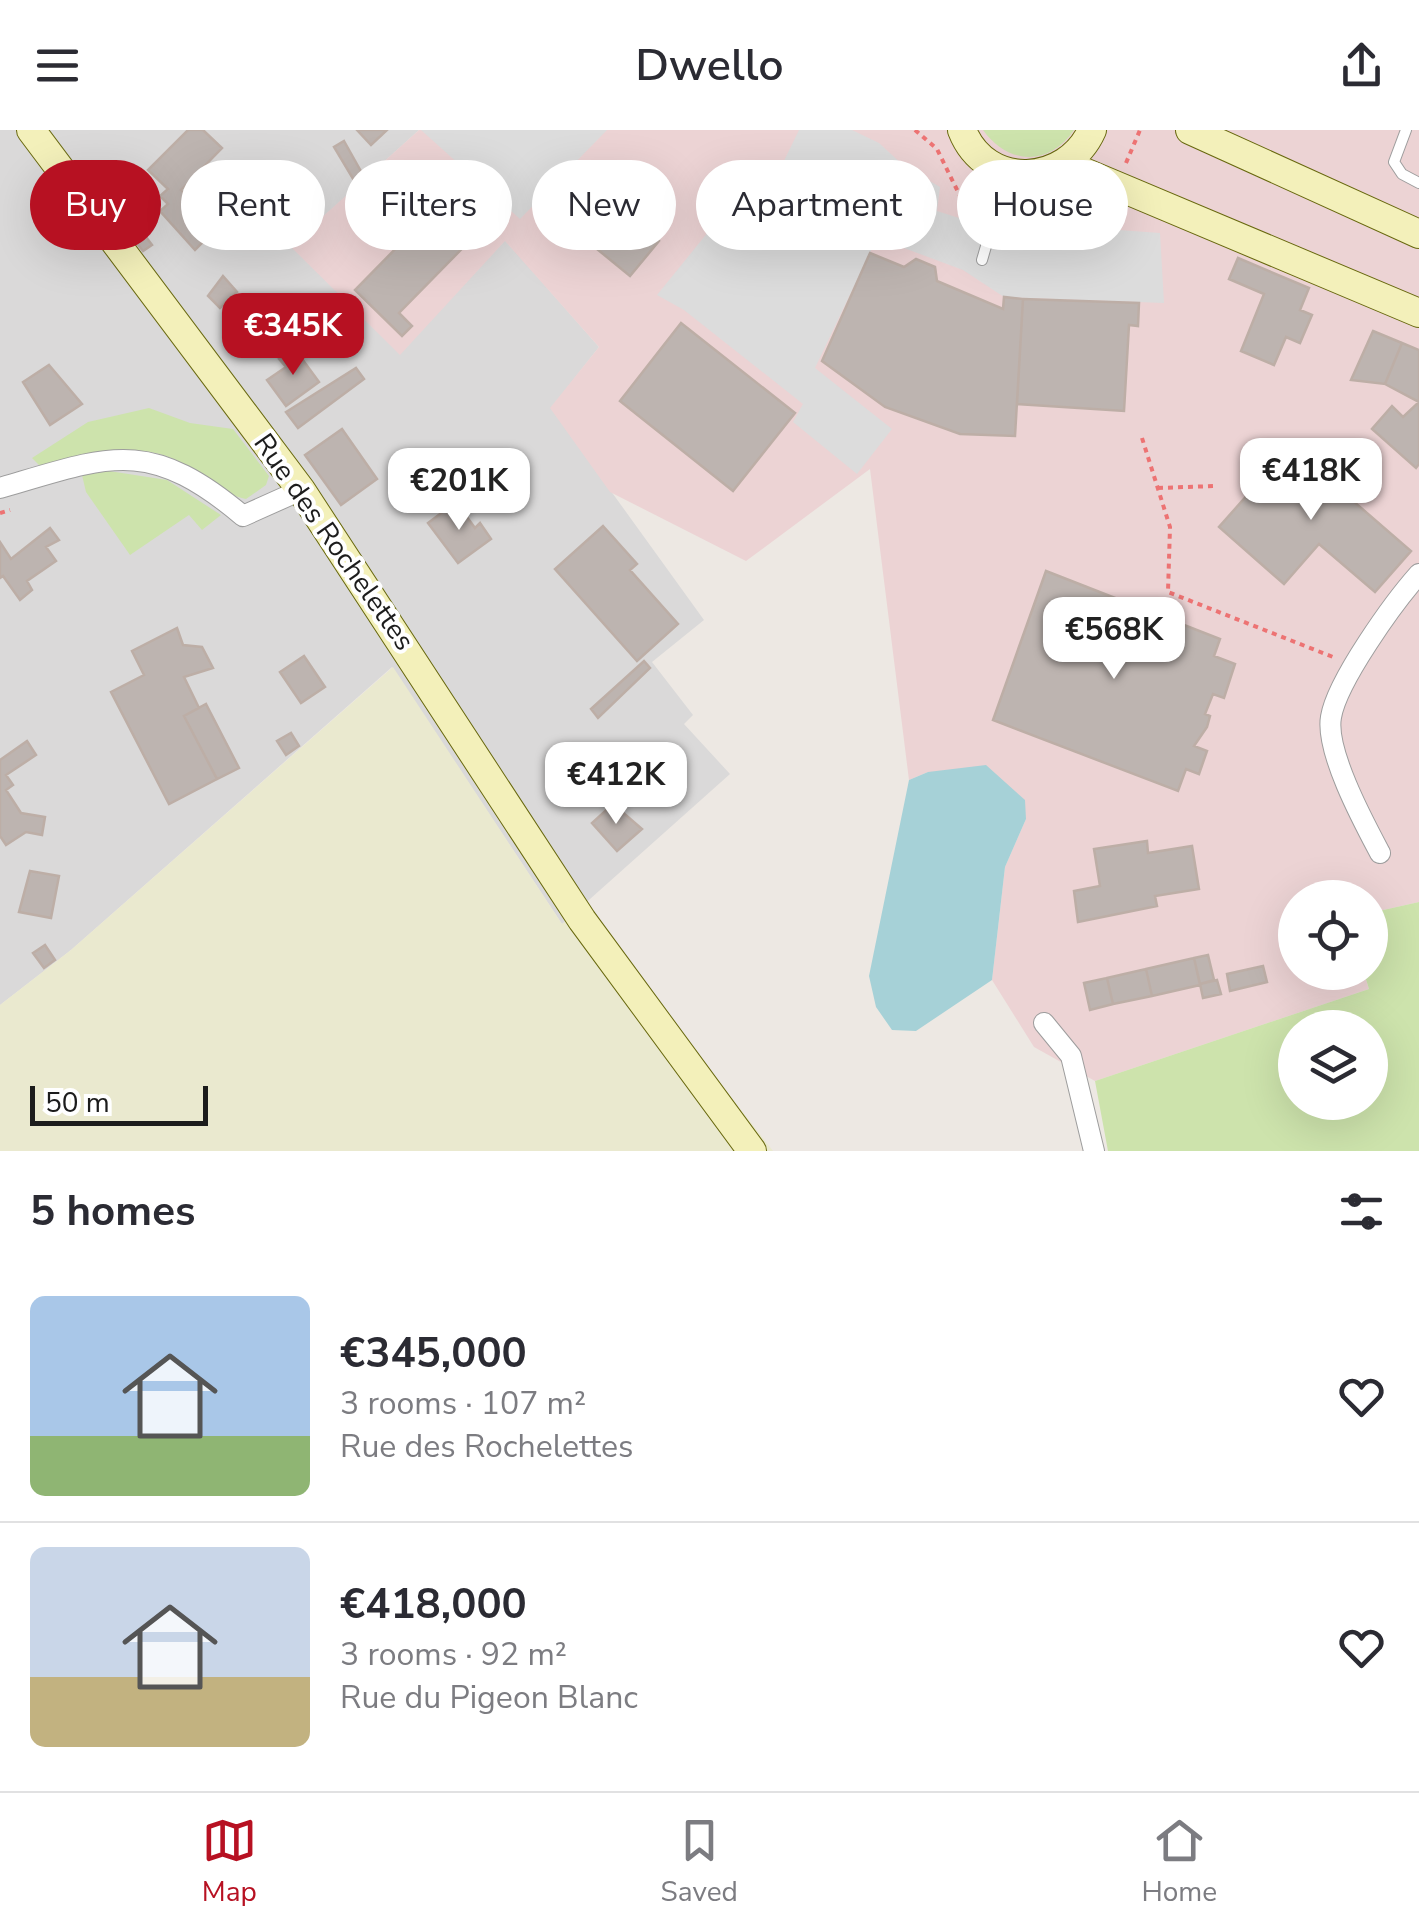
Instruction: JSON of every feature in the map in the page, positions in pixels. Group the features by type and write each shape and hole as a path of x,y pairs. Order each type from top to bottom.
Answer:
{"street":[{"name":"Rue des Rochelettes","path":"31,130 302,490 582,920 752,1151"},
{"path":"962,130 986,160"},
{"path":"1069,160 1092,130"},
{"path":"1190,130 1419,234"},
{"path":"1128,190 1419,312"},
{"path":"0,488 123,456 178,470 243,516 302,490"},
{"path":"1380,853 1347,792 1330,718 1372,632 1419,574"},
{"path":"1044,1023 1070,1056 1094,1151"}],"lane":[{"path":"1406,130 1394,162 1402,174 1419,183"},
{"path":"982,260 985,250"}],"path":[{"path":"1142,438 1170,527 1168,592 1356,666"},
{"path":"1158,488 1215,486"}],"shaded area":[{"path":"0,130 419,130 386,160 345,160 345,197 325,215 325,160 181,160 181,250 325,250 325,245 345,244 345,250 512,248 599,347 551,408 704,620 652,662 693,715 684,724 730,774 562,924 392,667 71,950 0,1005"},
{"path":"419,130 1419,130 1419,902 1388,909 1388,880 1278,880 1278,990 1366,990 1306,1010 1278,1010 1278,1020 1095,1081 1034,1047 992,980 1005,867 1026,819 928,772 909,780 870,469 746,561 610,492 550,408 599,347 512,249 512,160 386,160"},
{"path":"421,130 607,130 578,160 532,160 532,207 520,219 512,212 512,160 454,160"},
{"path":"799,130 852,130 879,143 897,160 784,160"},
{"path":"345,197 345,250 497,250 400,355 294,250 325,250 325,215"},
{"path":"937,211 957,217 957,250 1128,250 1128,231 1160,233 1164,303 1004,297 963,270 909,250 937,250"},
{"path":"696,247 696,250 871,250 815,368 892,429 857,474 793,422 803,404 684,310 657,295"}],"green space":[{"path":"983,130 1074,130 1053,151 1028,157 1004,150"},
{"path":"149,408 190,423 233,429 269,476 266,485 246,499 238,497 186,465 150,452 113,451 40,466 32,458 88,422"},
{"path":"109,471 167,480 221,515 202,530 189,515 130,555 86,492 82,475"},
{"path":"393,667 562,924 584,907 773,1151 0,1151 0,1005 71,950"},
{"path":"1419,902 1419,1151 1108,1151 1095,1081 1278,1020 1278,1120 1388,1120 1388,1010 1306,1010 1366,990 1388,990 1388,909"}],"water":[{"path":"986,765 1025,800 1026,819 1005,867 992,980 916,1031 892,1030 876,1007 869,976 909,780 928,772"}],"building":[{"path":"188,130 203,130 222,148 210,160 181,160 181,234 161,212 168,204 161,195 168,189 161,182 158,160"},
{"path":"357,130 387,130 371,145"},
{"path":"344,141 355,160 345,160 345,165 334,147"},
{"path":"394,250 461,250 399,313 412,326 402,336 355,290"},
{"path":"598,250 652,250 630,276"},
{"path":"870,253 904,267 916,259 935,267 937,281 1003,309 1004,297 1023,299 1015,436 960,434 885,407 822,361"},
{"path":"1238,258 1309,288 1300,310 1312,315 1300,343 1286,337 1274,365 1241,351 1264,294 1229,279"},
{"path":"223,276 237,292 220,308 208,296"},
{"path":"1023,299 1139,303 1138,326 1129,325 1124,411 1017,404"},
{"path":"681,323 795,413 733,491 620,401"},
{"path":"1373,331 1402,343 1385,384 1351,380"},
{"path":"1402,343 1419,350 1419,402 1385,384"},
{"path":"294,348 319,382 286,406 267,380 286,367 279,359"},
{"path":"49,365 82,404 50,425 23,382"},
{"path":"356,368 364,379 298,428 286,412"},
{"path":"1419,402 1416,468 1372,429 1392,406 1403,417"},
{"path":"342,429 377,479 341,505 305,455"},
{"path":"1296,440 1322,463 1323,475 1411,551 1375,592 1319,544 1284,584 1219,527"},
{"path":"456,502 475,528 480,523 491,539 458,563 428,523"},
{"path":"603,526 637,564 630,570 678,624 637,661 555,569"},
{"path":"50,528 59,540 46,547 56,561 27,581 32,590 20,600 3,576 0,578 0,542 11,559"},
{"path":"1046,571 1220,639 1214,656 1235,664 1224,698 1213,694 1205,714 1210,716 1207,727 1194,746 1207,751 1199,774 1186,769 1178,791 993,720"},
{"path":"177,628 183,645 202,647 213,668 184,677 199,708 184,716 217,779 169,804 111,692 144,675 132,651"},
{"path":"304,656 325,687 301,703 280,672"},
{"path":"644,661 650,668 598,718 591,709"},
{"path":"206,704 239,768 217,779 184,716"},
{"path":"291,733 299,746 286,755 277,741"},
{"path":"27,741 36,755 6,775 13,785 6,790 21,813 45,817 42,835 26,832 6,845 0,836 0,760"},
{"path":"588,752 602,767 595,776 578,758"},
{"path":"575,754 595,776 578,797 552,768"},
{"path":"613,804 642,829 617,851 592,823"},
{"path":"1147,841 1148,853 1192,846 1199,889 1155,896 1157,906 1078,922 1074,891 1100,886 1094,849"},
{"path":"30,871 59,876 51,918 19,912"},
{"path":"45,945 55,960 44,968 33,953"},
{"path":"1208,955 1214,980 1200,984 1194,958"},
{"path":"1194,958 1200,985 1152,996 1146,969"},
{"path":"1263,966 1267,982 1230,991 1227,974"},
{"path":"1146,969 1152,996 1113,1004 1107,978"},
{"path":"1107,978 1113,1004 1090,1010 1084,983"},
{"path":"1217,980 1221,994 1203,998 1200,984"}]}
